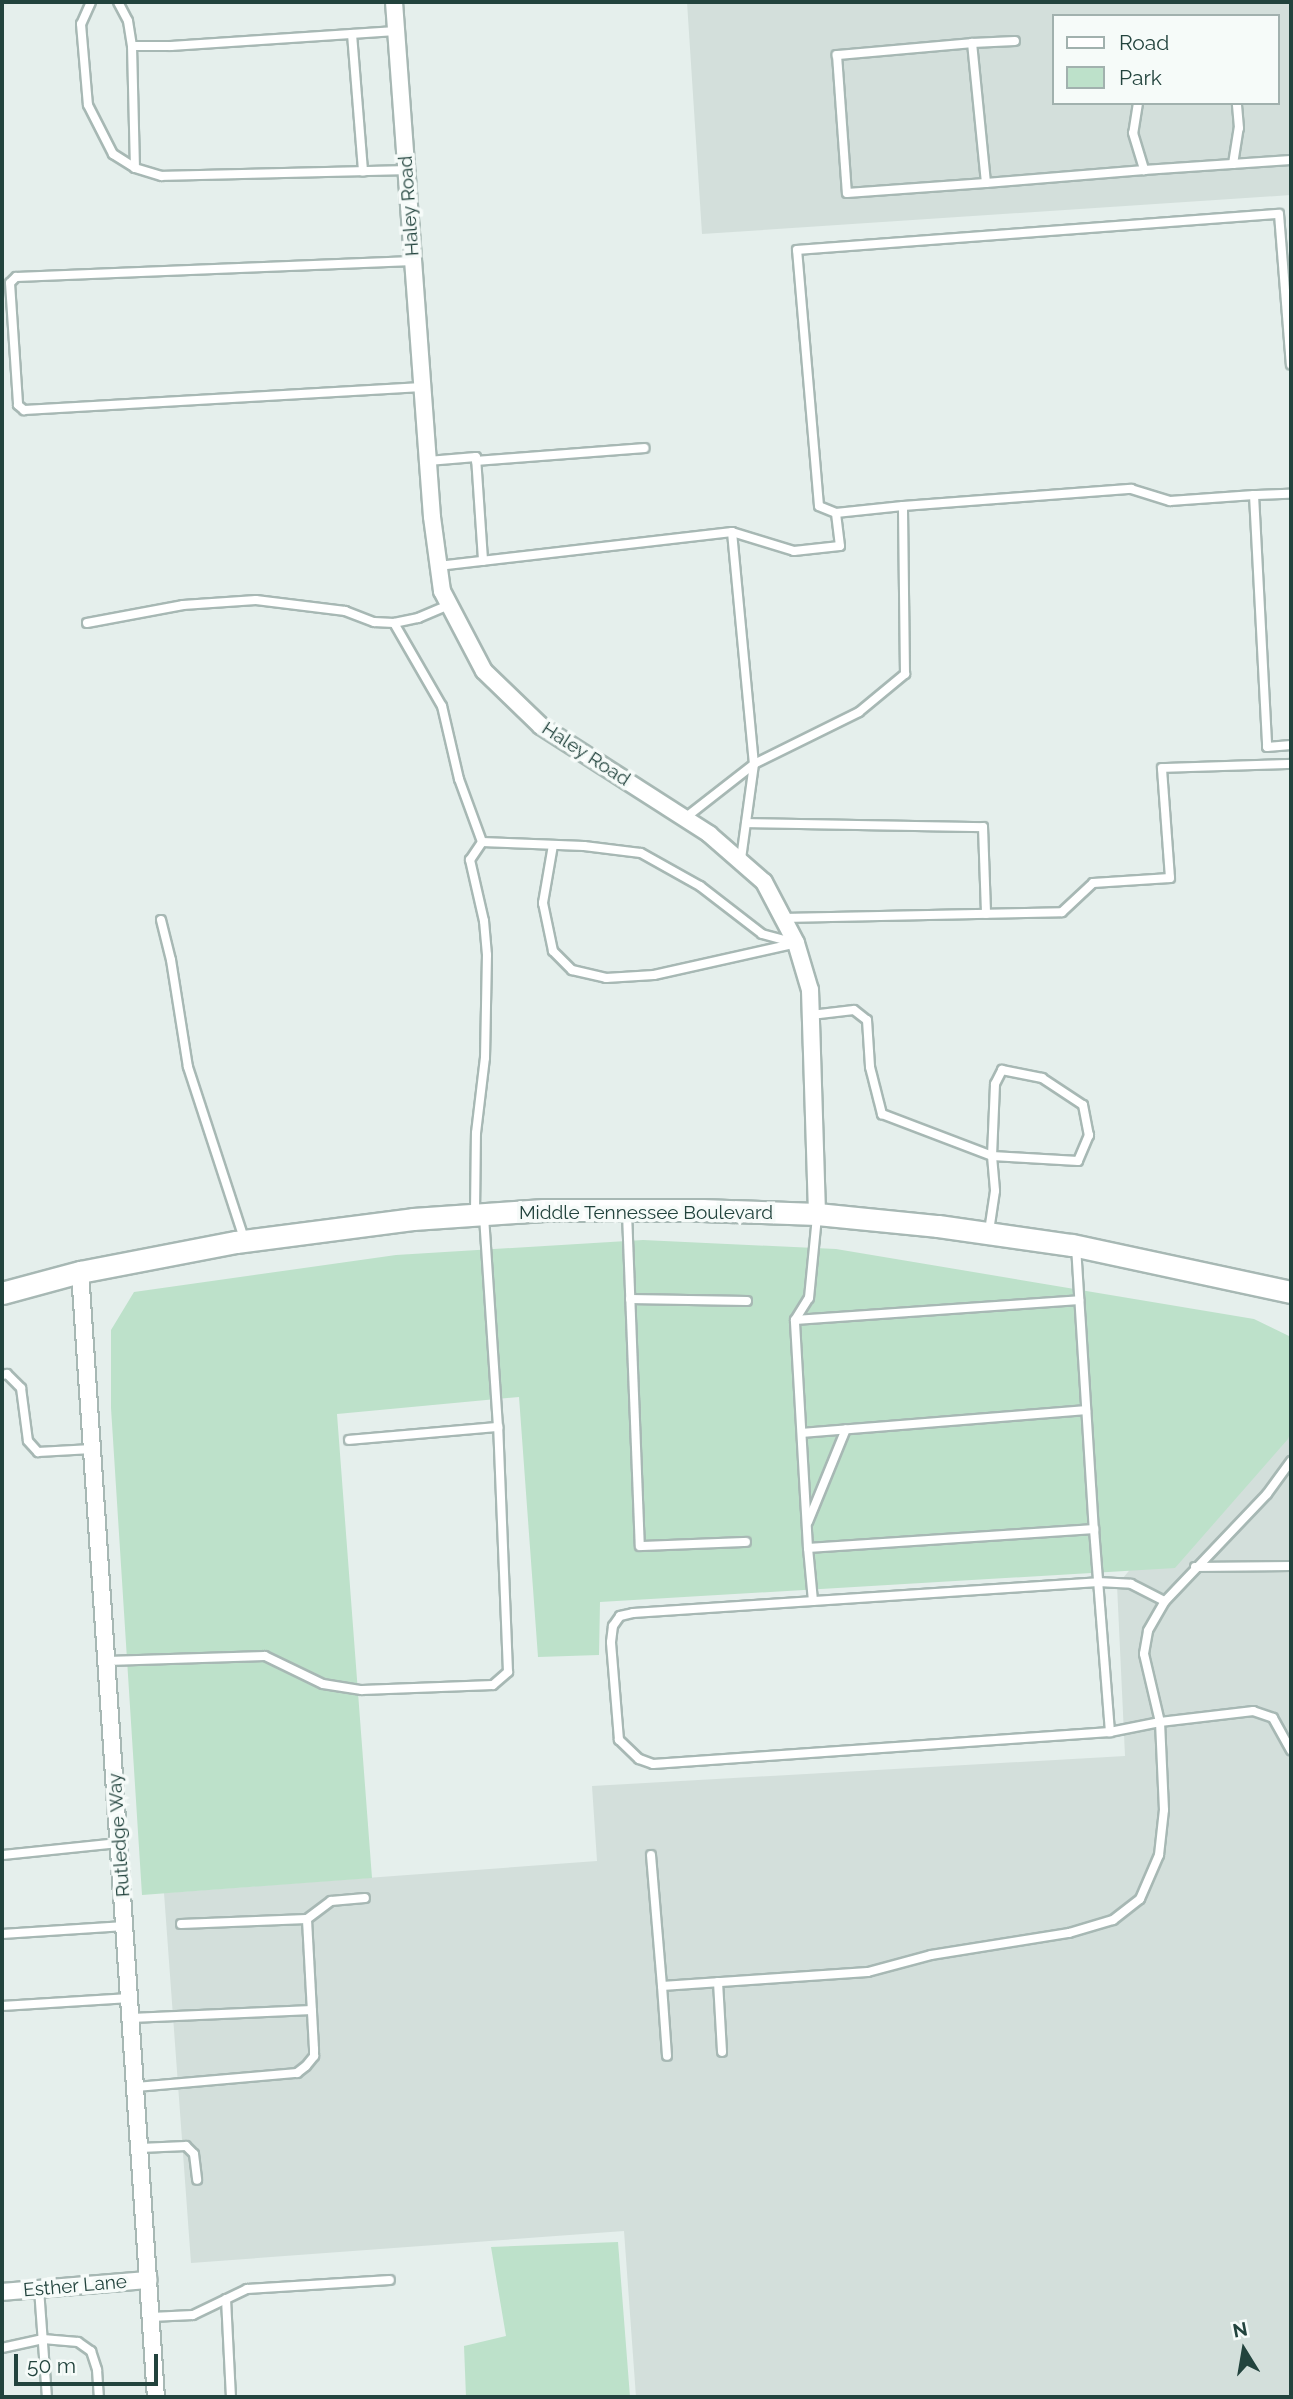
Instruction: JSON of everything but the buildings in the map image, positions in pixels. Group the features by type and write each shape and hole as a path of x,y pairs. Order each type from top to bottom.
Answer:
{"main road":[{"name":"Middle Tennessee Boulevard","path":"2,1293 80,1272 245,1241 413,1219 626,1210 817,1214 988,1234 1076,1247 1291,1292"}],"street":[{"name":"Haley Road","path":"394,2 428,461 442,591 484,671 541,726 685,818 764,882 796,943 810,990 817,1214"},
{"name":"Rutledge Way","path":"80,1272 156,2397"},
{"name":"Esther Lane","path":"2,2292 149,2280"}],"lane":[{"path":"91,2 81,24 88,105 113,154 135,168 162,176 406,170"},
{"path":"118,2 128,21 132,46 135,168"},
{"path":"132,46 171,47 396,31"},
{"path":"352,34 363,172"},
{"path":"1015,41 837,55 847,193 1291,160"},
{"path":"972,43 986,183"},
{"path":"1138,105 1133,133 1144,170"},
{"path":"1233,164 1239,128 1237,105"},
{"path":"1291,365 1279,214 797,250 819,506 836,513 1131,489 1170,501 1291,494"},
{"path":"413,261 16,277 10,283 18,405 24,410 422,387"},
{"path":"476,461 644,448"},
{"path":"428,461 476,457 483,561"},
{"path":"1254,495 1267,747 1291,746"},
{"path":"685,818 754,764 859,712 905,674 903,506"},
{"path":"438,566 732,532 794,551 840,546 836,513"},
{"path":"732,532 754,764 740,860"},
{"path":"87,624 183,606 256,600 345,611 374,622 394,623 418,618 449,605"},
{"path":"394,623 442,706 459,779 482,842"},
{"path":"783,918 1062,912 1093,883 1170,878 1163,768 1291,764"},
{"path":"746,823 983,827 986,914"},
{"path":"482,842 641,853 700,886 762,934 796,943"},
{"path":"107,1661 265,1656 323,1684 362,1690 493,1685 508,1672 498,1427 479,1215 476,1133 485,1058 488,954 484,921 470,860 482,842"},
{"path":"553,845 543,904 552,951 572,970 607,978 654,975 796,943"},
{"path":"161,920 171,960 188,1067 245,1241"},
{"path":"811,1015 854,1010 867,1020 870,1067 882,1114 992,1156 1078,1161 1089,1135 1083,1105 1042,1078 1002,1070 995,1084 992,1156 995,1191 988,1234"},
{"path":"626,1210 640,1546 746,1542"},
{"path":"813,1601 795,1320 809,1298 817,1214"},
{"path":"1076,1247 1110,1732"},
{"path":"630,1299 747,1301"},
{"path":"795,1320 1079,1300"},
{"path":"2,1375 7,1374 21,1388 28,1441 38,1452 92,1449"},
{"path":"802,1433 1086,1409"},
{"path":"349,1440 498,1427"},
{"path":"807,1525 846,1429"},
{"path":"662,1986 868,1972 932,1955 1069,1933 1112,1920 1140,1899 1159,1855 1164,1811 1160,1722 1144,1654 1148,1631 1165,1601 1266,1494 1291,1461"},
{"path":"808,1548 1094,1529"},
{"path":"1195,1567 1291,1566"},
{"path":"1165,1601 1131,1584 1098,1582 620,1616 613,1626 611,1642 619,1740 626,1750 653,1764 1110,1732 1160,1722 1253,1711 1273,1718 1291,1750"},
{"path":"2,1855 119,1843"},
{"path":"651,1855 667,2056"},
{"path":"181,1924 307,1919 331,1901 365,1898"},
{"path":"136,2087 297,2073 314,2056 307,1919"},
{"path":"2,1934 125,1926"},
{"path":"718,1982 722,2052"},
{"path":"2,2006 130,1998"},
{"path":"131,2018 312,2010"},
{"path":"140,2148 186,2146 194,2154 197,2180"},
{"path":"151,2317 192,2315 247,2289 390,2280"},
{"path":"39,2289 47,2397"},
{"path":"226,2299 231,2397"},
{"path":"2,2348 43,2339 78,2342 91,2351 97,2370 99,2397"}],"shaded area":[{"path":"687,2 1291,2 1291,195 702,234"},
{"path":"1291,1379 1291,2397 636,2397 624,2231 191,2263 164,1893 597,1861 592,1786 1125,1756 1117,1585"}],"green space":[{"path":"643,1240 836,1249 1254,1319 1291,1337 1291,1431 1288,1439 1175,1568 600,1602 599,1655 538,1657 519,1397 337,1414 372,1878 142,1895 111,1408 111,1330 134,1292 396,1255"},
{"path":"618,2242 630,2397 466,2397 464,2346 506,2336 491,2247"}]}
